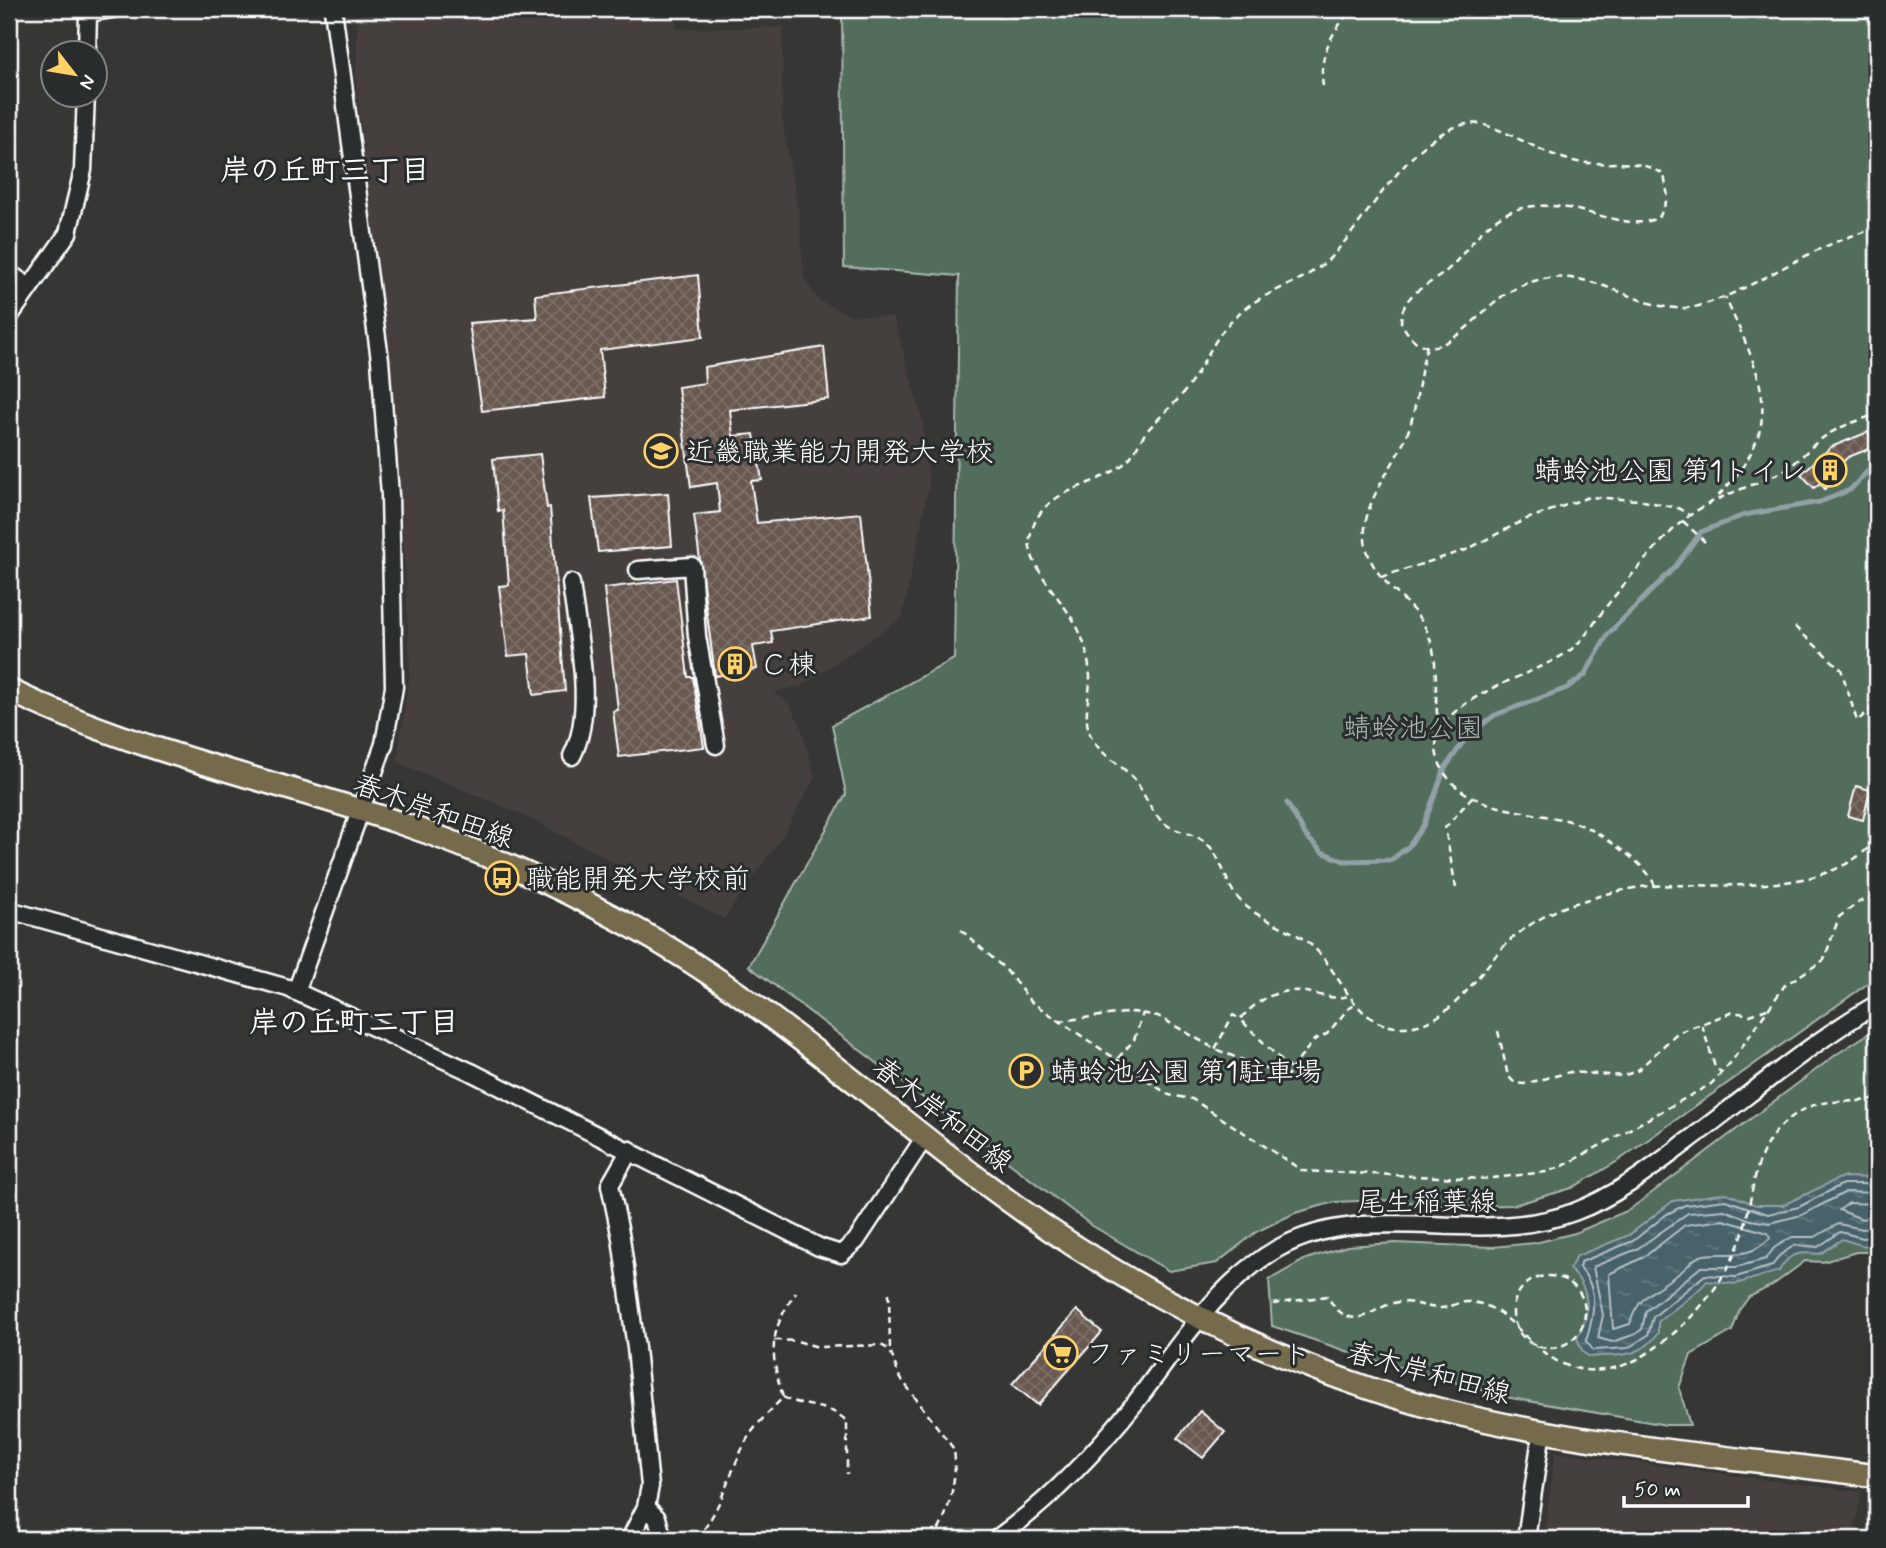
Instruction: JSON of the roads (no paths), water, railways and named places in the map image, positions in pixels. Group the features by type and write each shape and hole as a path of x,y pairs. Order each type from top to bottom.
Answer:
{"main road":[{"name":"春木岸和田線","path":"9,690 127,740 359,810 467,848 629,925 675,951 801,1037 1010,1203 1077,1248 1199,1320 1371,1390 1542,1430 1877,1476"}],"street":[{"path":"87,38 88,13 113,9"},
{"path":"296,992 384,744 394,687 393,575 380,360 333,9"},
{"path":"9,317 68,233 83,170 85,108"},
{"path":"9,273 29,287"},
{"path":"638,570 692,566 696,636 716,745"},
{"path":"571,583 584,688 579,742 572,757"},
{"path":"9,910 296,992 471,1072 818,1247 841,1254 856,1241 925,1137"},
{"name":"尾生稲葉線","path":"996,1539 1034,1509 1093,1451 1213,1302 1252,1266 1278,1249 1309,1235 1371,1224 1485,1229 1517,1226 1563,1215 1592,1204 1646,1172 1792,1061 1877,1004"},
{"path":"630,1150 610,1185 621,1238 650,1486 646,1507 630,1539"},
{"path":"1526,1539 1542,1430"},
{"path":"646,1507 657,1518 663,1539"}],"water":[{"path":"1842,1177 1877,1178 1877,1243 1864,1246 1842,1239 1820,1254 1801,1253 1791,1257 1779,1271 1736,1284 1707,1281 1658,1322 1658,1333 1646,1346 1624,1355 1594,1357 1583,1352 1577,1338 1587,1311 1585,1293 1569,1269 1577,1256 1629,1235 1673,1201 1726,1193 1756,1205 1783,1205"}],"waterway":[{"path":"1287,803 1306,836 1322,852 1344,861 1391,860 1408,847 1423,826 1445,768 1468,735 1495,715 1567,688 1585,675 1608,634 1675,567 1701,532 1744,515 1820,502 1850,490 1877,461"}],"place":[{"name":"近畿職業能力開発大学校","path":"661,451"},
{"name":"蜻蛉池公園 第1トイレ","path":"1830,470"},
{"name":"Ｃ棟","path":"735,664"},
{"name":"職能開発大学校前","path":"502,878"},
{"name":"蜻蛉池公園 第1駐車場","path":"1026,1071"},
{"name":"ファミリーマート","path":"1061,1353"}],"district":[{"name":"岸の丘町三丁目","path":"325,170"},
{"name":"岸の丘町二丁目","path":"354,1022"}],"park label":[{"name":"蜻蛉池公園","path":"1413,727"}]}
